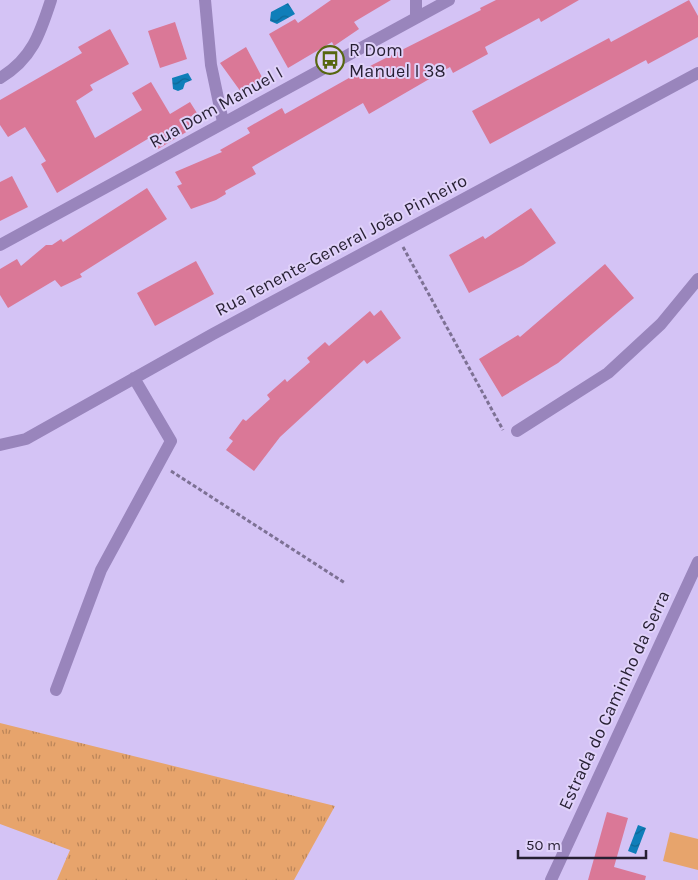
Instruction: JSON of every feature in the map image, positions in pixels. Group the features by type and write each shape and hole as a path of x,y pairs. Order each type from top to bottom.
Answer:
{"street":[{"path":"0,78 21,62 34,48 51,0"},
{"path":"205,0 211,65 223,122"},
{"path":"416,0 416,18"},
{"name":"Rua Dom Manuel I","path":"0,245 449,0"},
{"name":"Rua Tenente-General João Pinheiro","path":"1,448 26,439 134,378 698,73"},
{"path":"512,434 615,367 661,324 698,279"},
{"path":"56,690 100,570 171,441 134,378"},
{"name":"Estrada do Caminho da Serra","path":"551,880 698,562"}],"path":[{"path":"397,236 512,434"},
{"path":"159,463 345,583"}],"green space":[{"path":"0,723 335,806 294,880 57,880 70,850 0,824"},
{"path":"670,832 698,839 698,870 663,861"}],"water":[{"path":"288,3 295,14 277,24 270,21 271,12"},
{"path":"188,73 192,80 185,83 183,89 178,91 173,89 172,78"},
{"path":"638,825 646,828 636,854 628,851"}],"building":[{"path":"331,0 391,0 354,22 359,29 334,46 332,42 288,68 269,34 295,19 298,23"},
{"path":"496,0 579,0 541,22 539,18 485,47 488,54 453,73 450,67 369,114 363,103 252,167 256,174 225,191 226,194 216,200 191,209 177,186 182,184 175,172 222,152 220,150 250,133 247,128 282,108 285,114 372,65 481,10 480,8"},
{"path":"689,0 698,16 698,37 648,64 646,60 490,144 472,111 609,38 611,42"},
{"path":"175,22 187,59 160,68 148,31"},
{"path":"110,29 129,64 90,85 93,90 76,101 95,138 142,110 132,93 151,82 170,114 190,102 197,113 188,118 193,128 158,149 151,137 57,193 41,164 46,161 25,127 8,137 0,125 0,100 82,53 78,47"},
{"path":"246,47 263,79 241,92 220,63"},
{"path":"12,176 28,207 0,221 0,182"},
{"path":"147,188 167,219 80,274 82,277 61,287 55,280 8,308 0,295 0,269 17,259 21,266 46,245 52,245 61,239 63,242"},
{"path":"531,208 556,243 523,265 469,293 449,255 483,236 485,239"},
{"path":"196,261 214,294 155,326 137,293"},
{"path":"605,264 634,298 558,363 502,397 479,359 518,335 520,337"},
{"path":"381,310 401,338 367,364 364,360 280,437 254,471 226,450 233,441 229,438 243,419 246,421 270,399 267,395 285,379 287,382 310,362 307,358 325,342 329,346 370,311 374,316"},
{"path":"607,812 628,818 614,867 646,876 645,880 588,880"}],"place":[{"name":"R Dom Manuel I 38","path":"330,60"}]}
